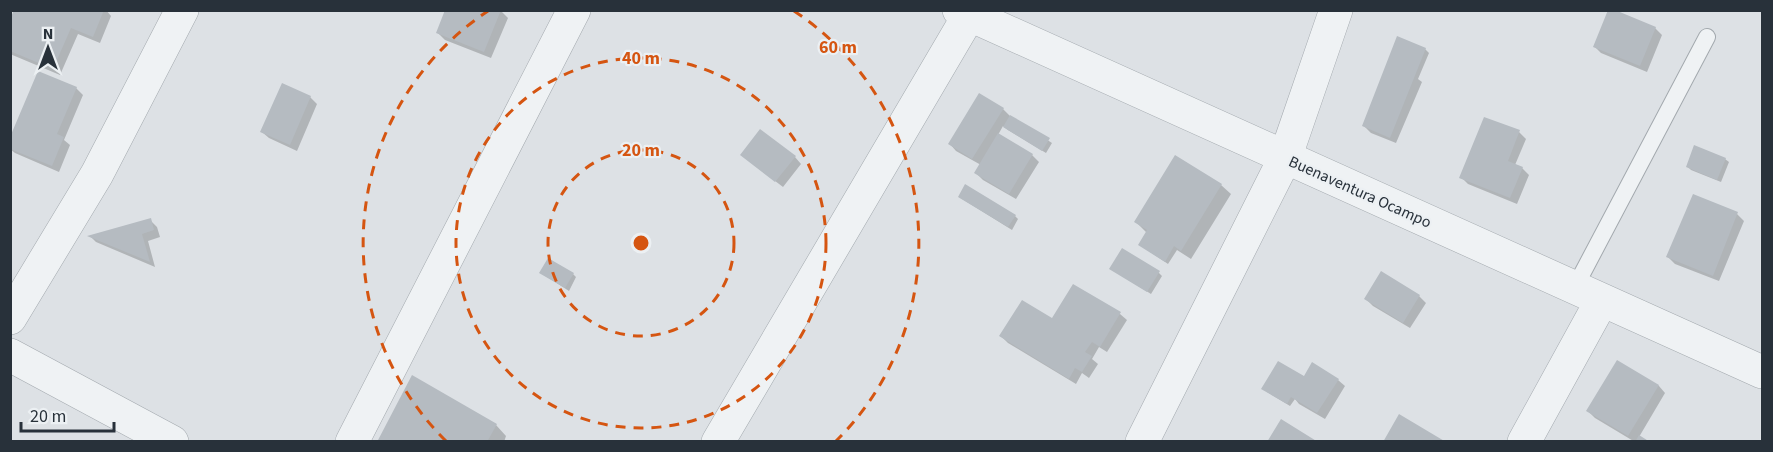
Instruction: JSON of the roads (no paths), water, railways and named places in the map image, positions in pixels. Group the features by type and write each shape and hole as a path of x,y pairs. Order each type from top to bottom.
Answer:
{"street":[{"path":"10,318 97,174 182,10"},
{"path":"351,441 574,10"},
{"path":"1142,441 1285,158 1336,10"},
{"path":"718,441 966,12"},
{"name":"Buenaventura Ocampo","path":"966,12 1762,372"},
{"path":"1524,441 1588,295"},
{"path":"10,355 172,441"}],"lane":[{"path":"1588,295 1707,37"}]}
